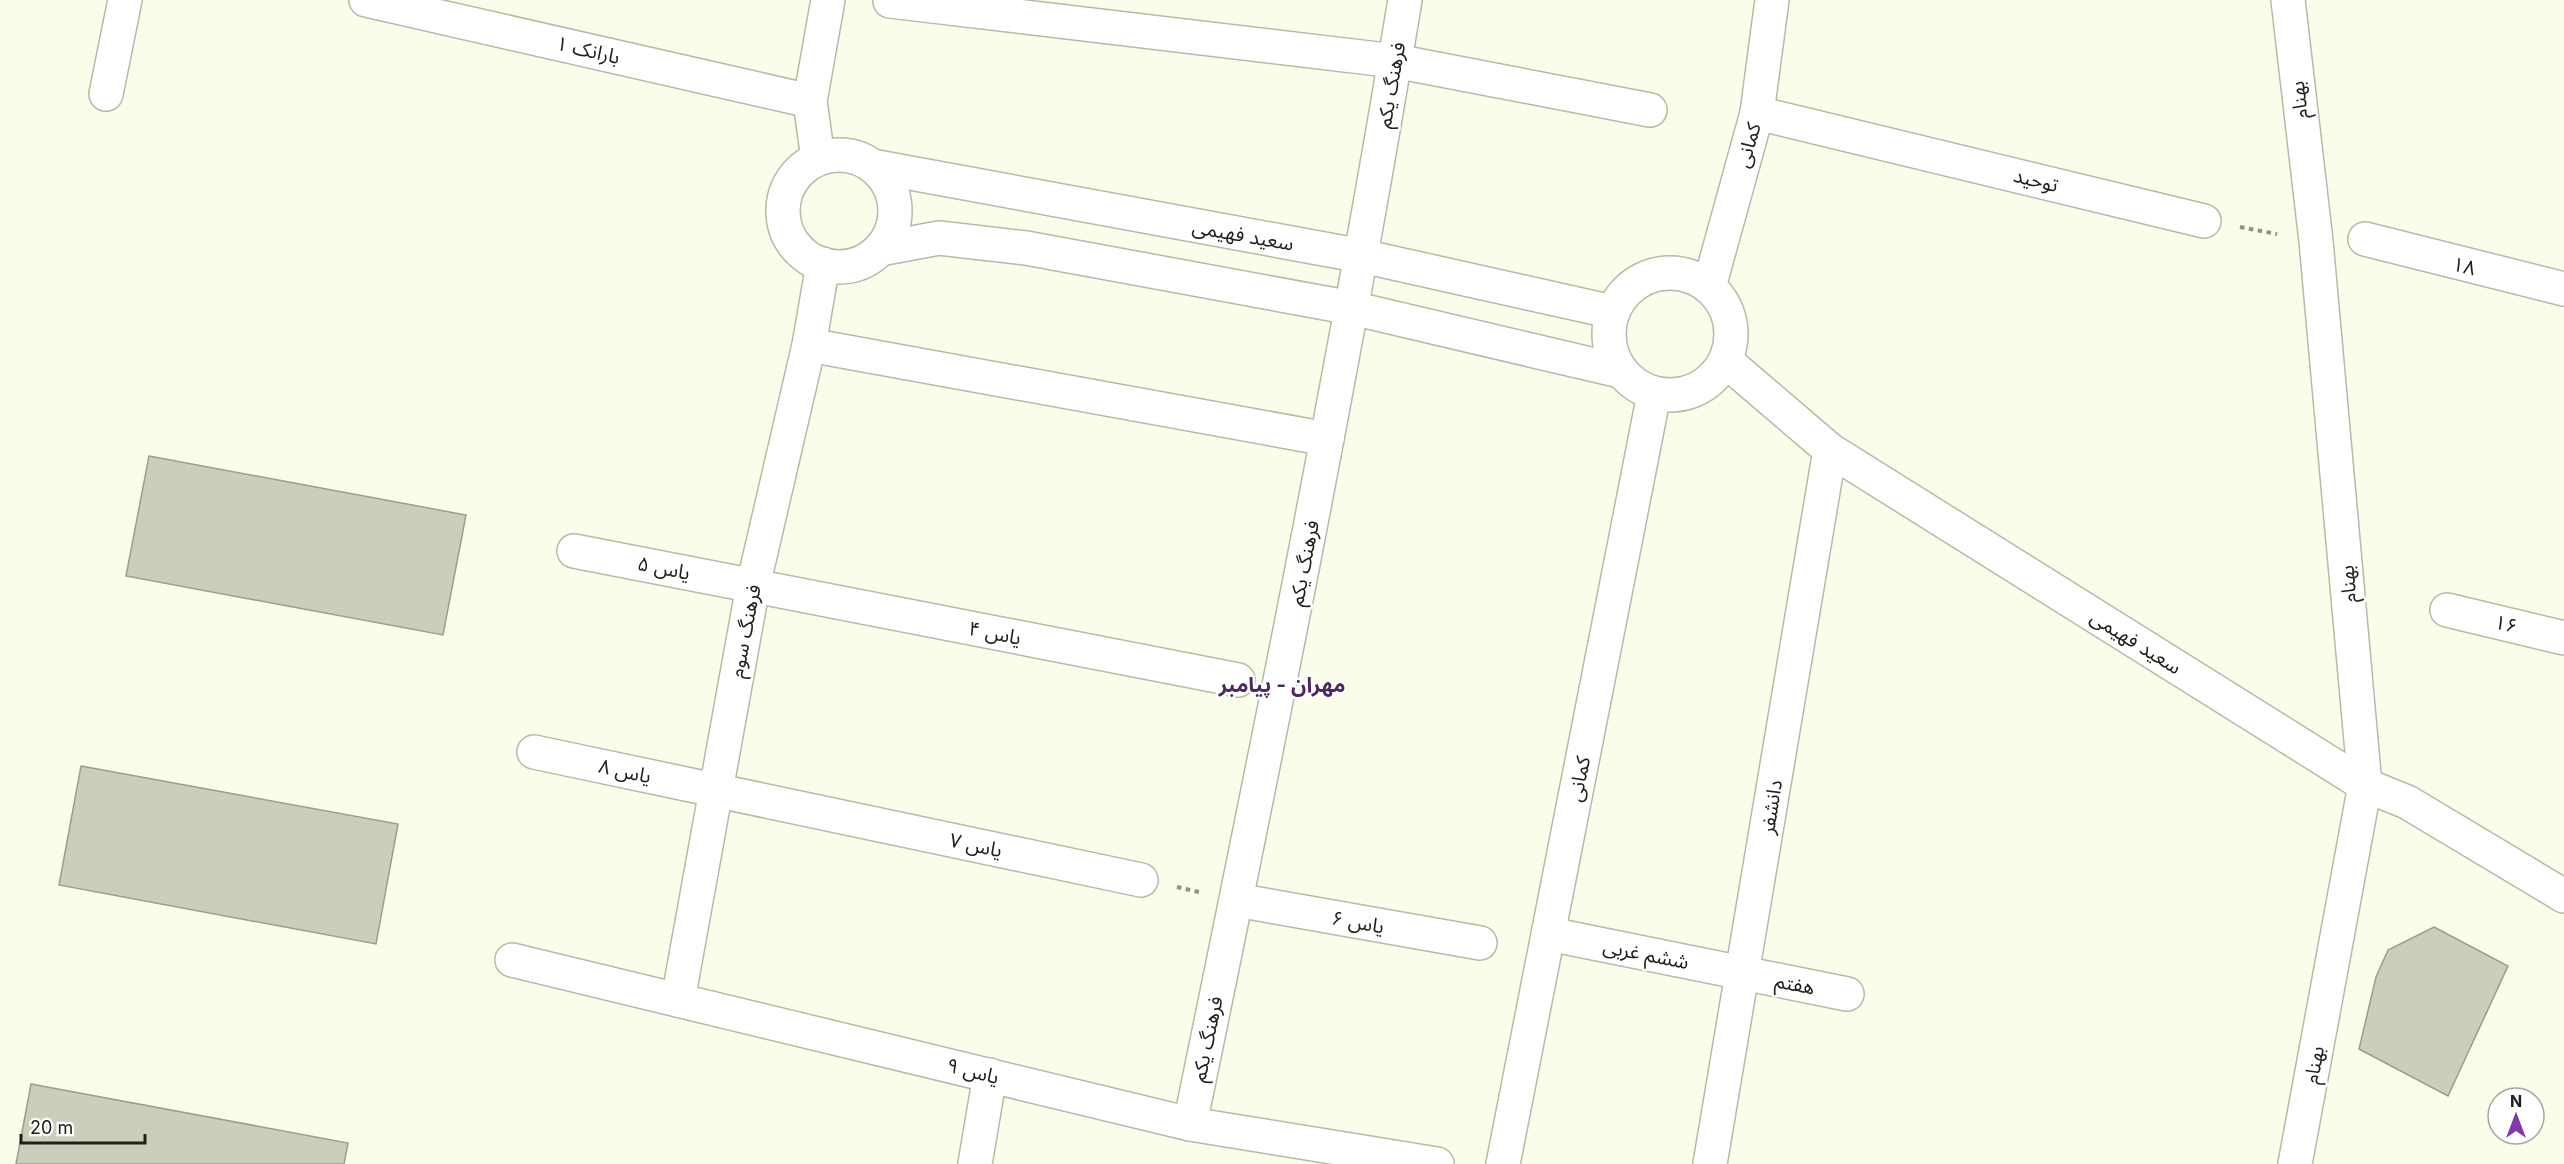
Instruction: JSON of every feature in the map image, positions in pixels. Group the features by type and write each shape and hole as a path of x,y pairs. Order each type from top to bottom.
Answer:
{"street":[{"path":"106,94 124,0"},
{"name":"بارانک ۱","path":"366,0 810,101"},
{"path":"818,159 810,101 828,0"},
{"name":"فرهنگ یکم","path":"1190,1124 1280,691 1362,256 1405,0"},
{"name":"کمانی","path":"1709,286 1757,113 1772,0"},
{"name":"بهنام","path":"2288,0 2316,241 2365,785 2295,1164"},
{"path":"890,1 1395,61 1650,110"},
{"name":"توحید","path":"1757,113 2204,221"},
{"path":"837,155 855,158 872,166 886,179 894,196 895,215 891,234 880,249 866,260 849,266 831,266 813,261 799,250 788,235 783,218 784,200 790,183 802,169 818,159 837,155"},
{"name":"سعید فهیمی","path":"872,166 1362,256 1612,312"},
{"path":"880,249 939,238 1026,248 1352,308 1620,371"},
{"name":"۱۸","path":"2365,239 2564,290"},
{"name":"فرهنگ سوم","path":"678,1000 753,586 809,345 824,264"},
{"path":"1673,273 1692,277 1709,286 1723,302 1731,321 1732,342 1726,361 1713,379 1696,390 1675,396 1654,394 1635,385 1620,371 1611,352 1609,332 1612,312 1622,296 1636,282 1654,275 1673,273"},
{"path":"809,345 1327,439"},
{"name":"سعید فهیمی","path":"1726,361 1830,450 2365,785 2407,802 2564,896"},
{"name":"کمانی","path":"1503,1164 1654,394"},
{"name":"دانشفر","path":"1710,1164 1744,974 1830,450"},
{"name":"یاس ۵","path":"574,551 753,586"},
{"name":"یاس ۴","path":"753,586 1238,680"},
{"name":"۱۶","path":"2447,610 2564,638"},
{"name":"یاس ۸","path":"534,752 716,790"},
{"name":"یاس ۷","path":"716,790 1141,880"},
{"name":"یاس ۶","path":"1236,900 1480,943"},
{"name":"ششم غربی","path":"1549,934 1744,974"},
{"name":"یاس ۹","path":"512,960 1190,1124 1437,1164"},
{"name":"هفتم","path":"1744,974 1846,994"},
{"path":"975,1164 990,1075"}],"path":[{"path":"2204,221 2316,241"},
{"path":"1141,880 1236,900"}],"building":[{"path":"149,456 466,515 443,635 126,576"},
{"path":"81,766 398,824 376,944 59,885"},
{"path":"2434,927 2508,966 2448,1096 2359,1049 2376,977 2388,950"},
{"path":"31,1084 348,1143 344,1164 16,1164"}],"district":[{"name":"مهران - پیامبر","path":"1282,684"}]}
